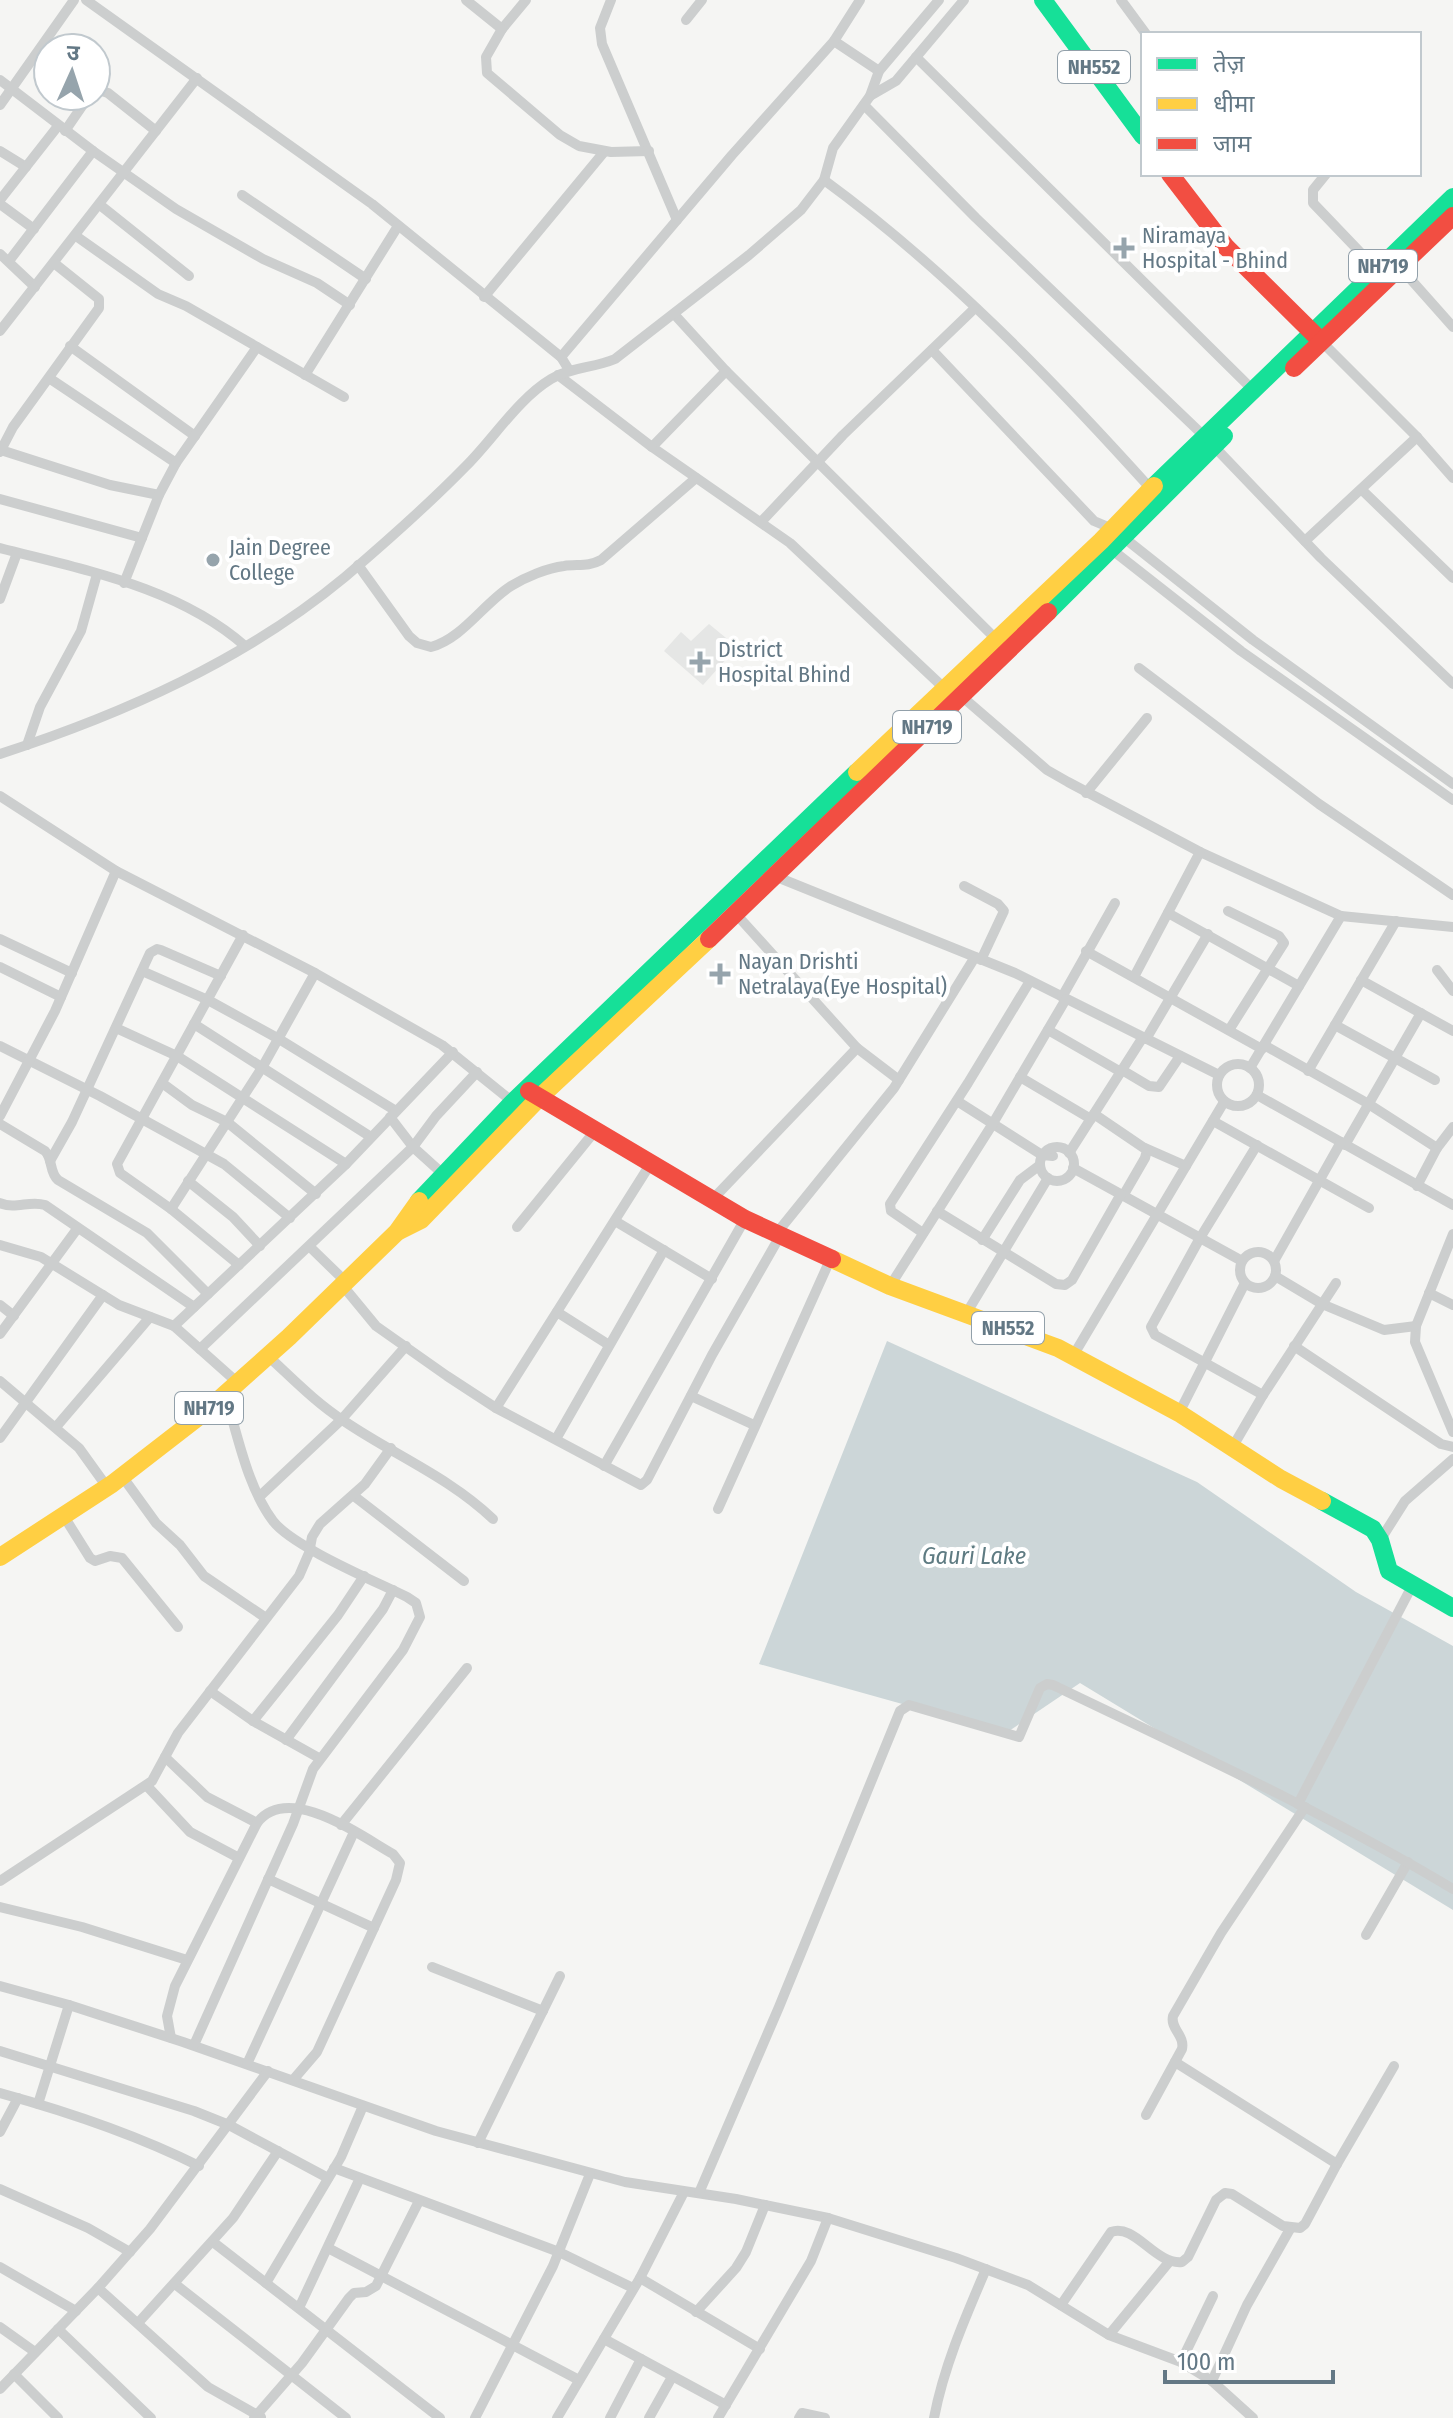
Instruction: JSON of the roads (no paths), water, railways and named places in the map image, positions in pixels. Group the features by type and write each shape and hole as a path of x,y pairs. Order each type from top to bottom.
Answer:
{"highway":[{"name":"NH552","path":"1043,0 1141,133"},
{"path":"1172,176 1226,247 1317,337"},
{"name":"NH719","path":"1389,269 1453,197"},
{"name":"NH719","path":"2,1551 65,1518 115,1482 269,1357 397,1232 411,1209 444,1175 756,869 1112,540 1389,269 1453,216"},
{"name":"NH719","path":"397,1232 421,1220 527,1096 736,914 996,639 1112,540 1151,489 1209,442 1254,391 1317,337"},
{"name":"NH552","path":"527,1096 595,1131 711,1201 830,1260 1073,1356 1179,1413 1320,1501 1368,1525 1381,1539"},
{"path":"1381,1539 1389,1571 1453,1608"}],"street":[{"path":"0,105 74,0"},
{"path":"86,0 325,170 398,226 561,357 564,372 652,447 790,543 951,689 1047,770 1200,852 1341,916 1453,927"},
{"path":"466,0 502,29"},
{"path":"526,0 502,29 486,57 487,73 560,135 579,146 604,152 649,151"},
{"path":"611,0 600,28 602,44 677,220"},
{"path":"686,20 702,0"},
{"path":"561,357 790,88 834,41 860,0"},
{"path":"0,754 116,712 193,676 245,646 323,594 358,565 468,464 541,385 564,372 615,359 674,314 801,210 824,180 833,148 867,100 879,71 939,0"},
{"path":"867,100 896,81 964,0"},
{"path":"1121,0 1145,32"},
{"path":"834,41 879,71"},
{"path":"916,57 1254,391"},
{"path":"0,331 197,78"},
{"path":"0,80 123,174 191,219 282,269 317,283 350,305"},
{"path":"112,96 156,131"},
{"path":"867,100 976,218 1209,442 1305,541 1453,684"},
{"path":"34,229 0,202 26,167 76,112"},
{"path":"0,151 26,167"},
{"path":"35,287 4,257 34,229 93,151"},
{"path":"484,297 604,152"},
{"path":"1324,176 1313,190 1313,203 1453,327"},
{"path":"824,180 886,226 974,309 1075,407 1151,489"},
{"path":"242,195 366,279"},
{"path":"100,205 189,276"},
{"path":"305,375 398,226"},
{"path":"76,236 158,294 186,306 344,397"},
{"path":"54,263 100,303 96,313 13,427 1,451 110,485 159,495"},
{"path":"761,522 818,461 974,309"},
{"path":"674,314 726,371 996,639"},
{"path":"1317,337 1417,437 1453,478"},
{"path":"70,346 195,436"},
{"path":"124,583 159,495 176,463 257,347"},
{"path":"932,350 1112,540 1241,651 1453,800"},
{"path":"652,447 726,371"},
{"path":"49,378 176,463"},
{"path":"1305,541 1417,437"},
{"path":"358,565 409,636 425,646 437,646 522,580 564,566 591,566 601,560 696,478"},
{"path":"1362,490 1453,578"},
{"path":"0,499 142,538"},
{"path":"1112,540 1453,784"},
{"path":"0,548 97,574 197,611 245,646"},
{"path":"0,599 17,553"},
{"path":"27,745 40,707 81,631 97,574"},
{"path":"1139,668 1319,804 1453,895"},
{"path":"1086,793 1147,718"},
{"path":"0,796 116,871 315,973 453,1052 477,1072 527,1096"},
{"path":"1134,977 1200,852"},
{"path":"756,869 1030,981 1219,1075"},
{"path":"0,1116 61,997 116,871"},
{"path":"310,1247 345,1284 368,1319 447,1376 496,1408 637,1484 644,1484 778,1235 899,1080 978,959 1004,911 998,904 964,886"},
{"path":"890,1286 1048,1030 1086,951 1115,903"},
{"path":"1228,911 1283,939 1284,947 1229,1030"},
{"path":"1168,913 1299,986"},
{"path":"736,914 857,1048 899,1080"},
{"path":"1250,1068 1341,916"},
{"path":"1308,1071 1396,921"},
{"path":"966,1314 1059,1160 1145,1038 1208,934"},
{"path":"239,1265 118,1169 117,1164 243,935"},
{"path":"0,939 72,973"},
{"path":"50,1161 150,953 157,949 221,976"},
{"path":"1086,951 1367,1103 1437,1148"},
{"path":"0,967 61,997"},
{"path":"1437,970 1453,991"},
{"path":"142,971 208,1000 279,1039 393,1114 413,1147 444,1175"},
{"path":"171,1209 263,1066 315,973"},
{"path":"1361,980 1453,1031"},
{"path":"923,1233 891,1211 890,1204 1030,981"},
{"path":"1274,1261 1266,1254 1256,1252 1247,1255 1242,1261 1240,1274 1245,1283 1260,1288 1269,1284 1275,1276 1274,1261 1421,1013"},
{"path":"194,1024 371,1137"},
{"path":"1335,1025 1435,1080"},
{"path":"116,1028 177,1056 346,1164"},
{"path":"1048,1030 1149,1086 1159,1087 1180,1056"},
{"path":"0,1046 86,1089 234,1171 290,1218"},
{"path":"711,1201 857,1048"},
{"path":"174,1326 316,1194 453,1052"},
{"path":"1233,1064 1250,1068 1258,1077 1257,1095 1242,1106 1224,1102 1218,1092 1219,1075 1233,1064"},
{"path":"200,1349 413,1147 436,1116 477,1072"},
{"path":"1020,1077 1145,1148 1186,1166"},
{"path":"162,1083 192,1105 227,1122 316,1194"},
{"path":"1257,1095 1453,1205"},
{"path":"957,1101 992,1125 1242,1261"},
{"path":"1073,1356 1224,1102"},
{"path":"1213,1121 1369,1208"},
{"path":"0,1124 45,1151 53,1176 58,1180 147,1233 208,1294"},
{"path":"1417,1186 1437,1148 1453,1127"},
{"path":"517,1227 595,1131"},
{"path":"1257,1145 1200,1238 1151,1327 1155,1335 1263,1395"},
{"path":"937,1211 1056,1284 1065,1285 1072,1280 1145,1158 1145,1148"},
{"path":"1048,1178 1063,1179 1059,1160"},
{"path":"982,1240 1020,1180 1059,1160"},
{"path":"496,1408 651,1163"},
{"path":"188,1181 233,1217 260,1246"},
{"path":"0,1203 13,1207 38,1203 194,1307"},
{"path":"604,1466 745,1219"},
{"path":"615,1221 712,1279"},
{"path":"0,1334 77,1229"},
{"path":"1453,1234 1416,1326 1415,1342 1453,1432"},
{"path":"0,1245 54,1264 131,1311 174,1326 200,1349 232,1389 259,1497 273,1521 284,1532 310,1548 407,1597 419,1609 420,1617 413,1635 319,1758 299,1810 194,2045"},
{"path":"556,1439 664,1250"},
{"path":"718,1509 830,1260"},
{"path":"1275,1276 1322,1304 1384,1330 1416,1326"},
{"path":"1179,1413 1245,1283"},
{"path":"1232,1448 1336,1283"},
{"path":"1429,1293 1453,1305"},
{"path":"1,1434 103,1295"},
{"path":"0,1305 14,1316"},
{"path":"557,1312 609,1345"},
{"path":"56,1427 150,1317"},
{"path":"259,1497 341,1420 406,1346"},
{"path":"1294,1346 1441,1444 1453,1447"},
{"path":"269,1357 341,1420 461,1491 493,1519"},
{"path":"0,1381 115,1482 180,1545 204,1576 266,1618"},
{"path":"691,1396 754,1425"},
{"path":"0,1881 147,1786 178,1733 299,1576 312,1537 320,1524 354,1496 391,1448"},
{"path":"1381,1539 1405,1501 1453,1459"},
{"path":"354,1496 464,1581"},
{"path":"65,1518 90,1558 95,1561 110,1556 122,1558 178,1627"},
{"path":"253,1721 338,1615 364,1576"},
{"path":"1146,2115 1183,2043 1172,2024 1173,2016 1302,1805 1307,1787 1412,1586"},
{"path":"286,1740 383,1609 393,1590"},
{"path":"341,1825 467,1668"},
{"path":"699,2193 900,1711 905,1707 917,1705 1019,1737 1023,1734 1040,1688 1053,1685 1302,1805 1453,1889"},
{"path":"210,1691 253,1721 319,1758"},
{"path":"165,1757 207,1797 257,1823"},
{"path":"147,1786 190,1832 239,1858"},
{"path":"171,2038 167,2022 169,2007 187,1960 257,1823 274,1809 321,1814 393,1854 400,1863 396,1880 317,2052 293,2080"},
{"path":"247,2064 354,1832"},
{"path":"1366,1935 1408,1862"},
{"path":"268,1879 374,1928"},
{"path":"0,1907 82,1927 187,1960"},
{"path":"432,1967 543,2011"},
{"path":"478,2143 560,1976"},
{"path":"0,1986 194,2045 363,2106 478,2143 590,2174 828,2218 986,2269 1028,2285 1109,2335 1181,2362 1212,2381 1253,2418"},
{"path":"38,2104 69,2005"},
{"path":"0,2051 162,2100 229,2125 278,2151 331,2173 360,2178 559,2252 633,2288"},
{"path":"1175,2062 1337,2164"},
{"path":"1061,2305 1111,2232 1126,2232 1169,2262 1182,2262 1188,2257 1216,2200 1225,2193 1232,2194 1290,2229 1300,2228 1394,2066"},
{"path":"0,2389 130,2252 199,2166 268,2071"},
{"path":"0,2093 124,2132 199,2166"},
{"path":"0,2132 18,2098"},
{"path":"266,2283 352,2136 363,2106"},
{"path":"138,2323 233,2218 278,2151"},
{"path":"475,2418 559,2252 590,2174"},
{"path":"299,2308 360,2178"},
{"path":"0,2189 88,2228 130,2252"},
{"path":"557,2418 640,2278 684,2192"},
{"path":"98,2288 208,2387 258,2417 354,2293 371,2290 382,2277 419,2201"},
{"path":"696,2312 736,2268 765,2205"},
{"path":"718,2418 811,2261 828,2218"},
{"path":"1212,2381 1247,2305 1290,2229"},
{"path":"213,2242 440,2418"},
{"path":"328,2248 579,2380"},
{"path":"1109,2335 1169,2262"},
{"path":"0,2267 76,2311"},
{"path":"934,2418 938,2395 960,2330 986,2269"},
{"path":"640,2278 760,2349"},
{"path":"175,2284 346,2418"},
{"path":"1181,2362 1213,2296"},
{"path":"0,2327 35,2352"},
{"path":"58,2329 151,2418"},
{"path":"604,2339 726,2405"},
{"path":"610,2418 641,2359"},
{"path":"14,2374 58,2418"},
{"path":"649,2418 672,2377"},
{"path":"799,2418 802,2413 825,2418"}],"water":[{"name":"Gauri Lake","path":"887,1341 1197,1482 1356,1592 1453,1646 1453,1910 1080,1683 1006,1733 759,1664"}],"place":[{"name":"Niramaya Hospital - Bhind","path":"1124,248"},
{"name":"Jain Degree College","path":"213,560"},
{"name":"District Hospital Bhind","path":"700,662"},
{"name":"Nayan Drishti Netralaya(Eye Hospital)","path":"720,974"}]}
